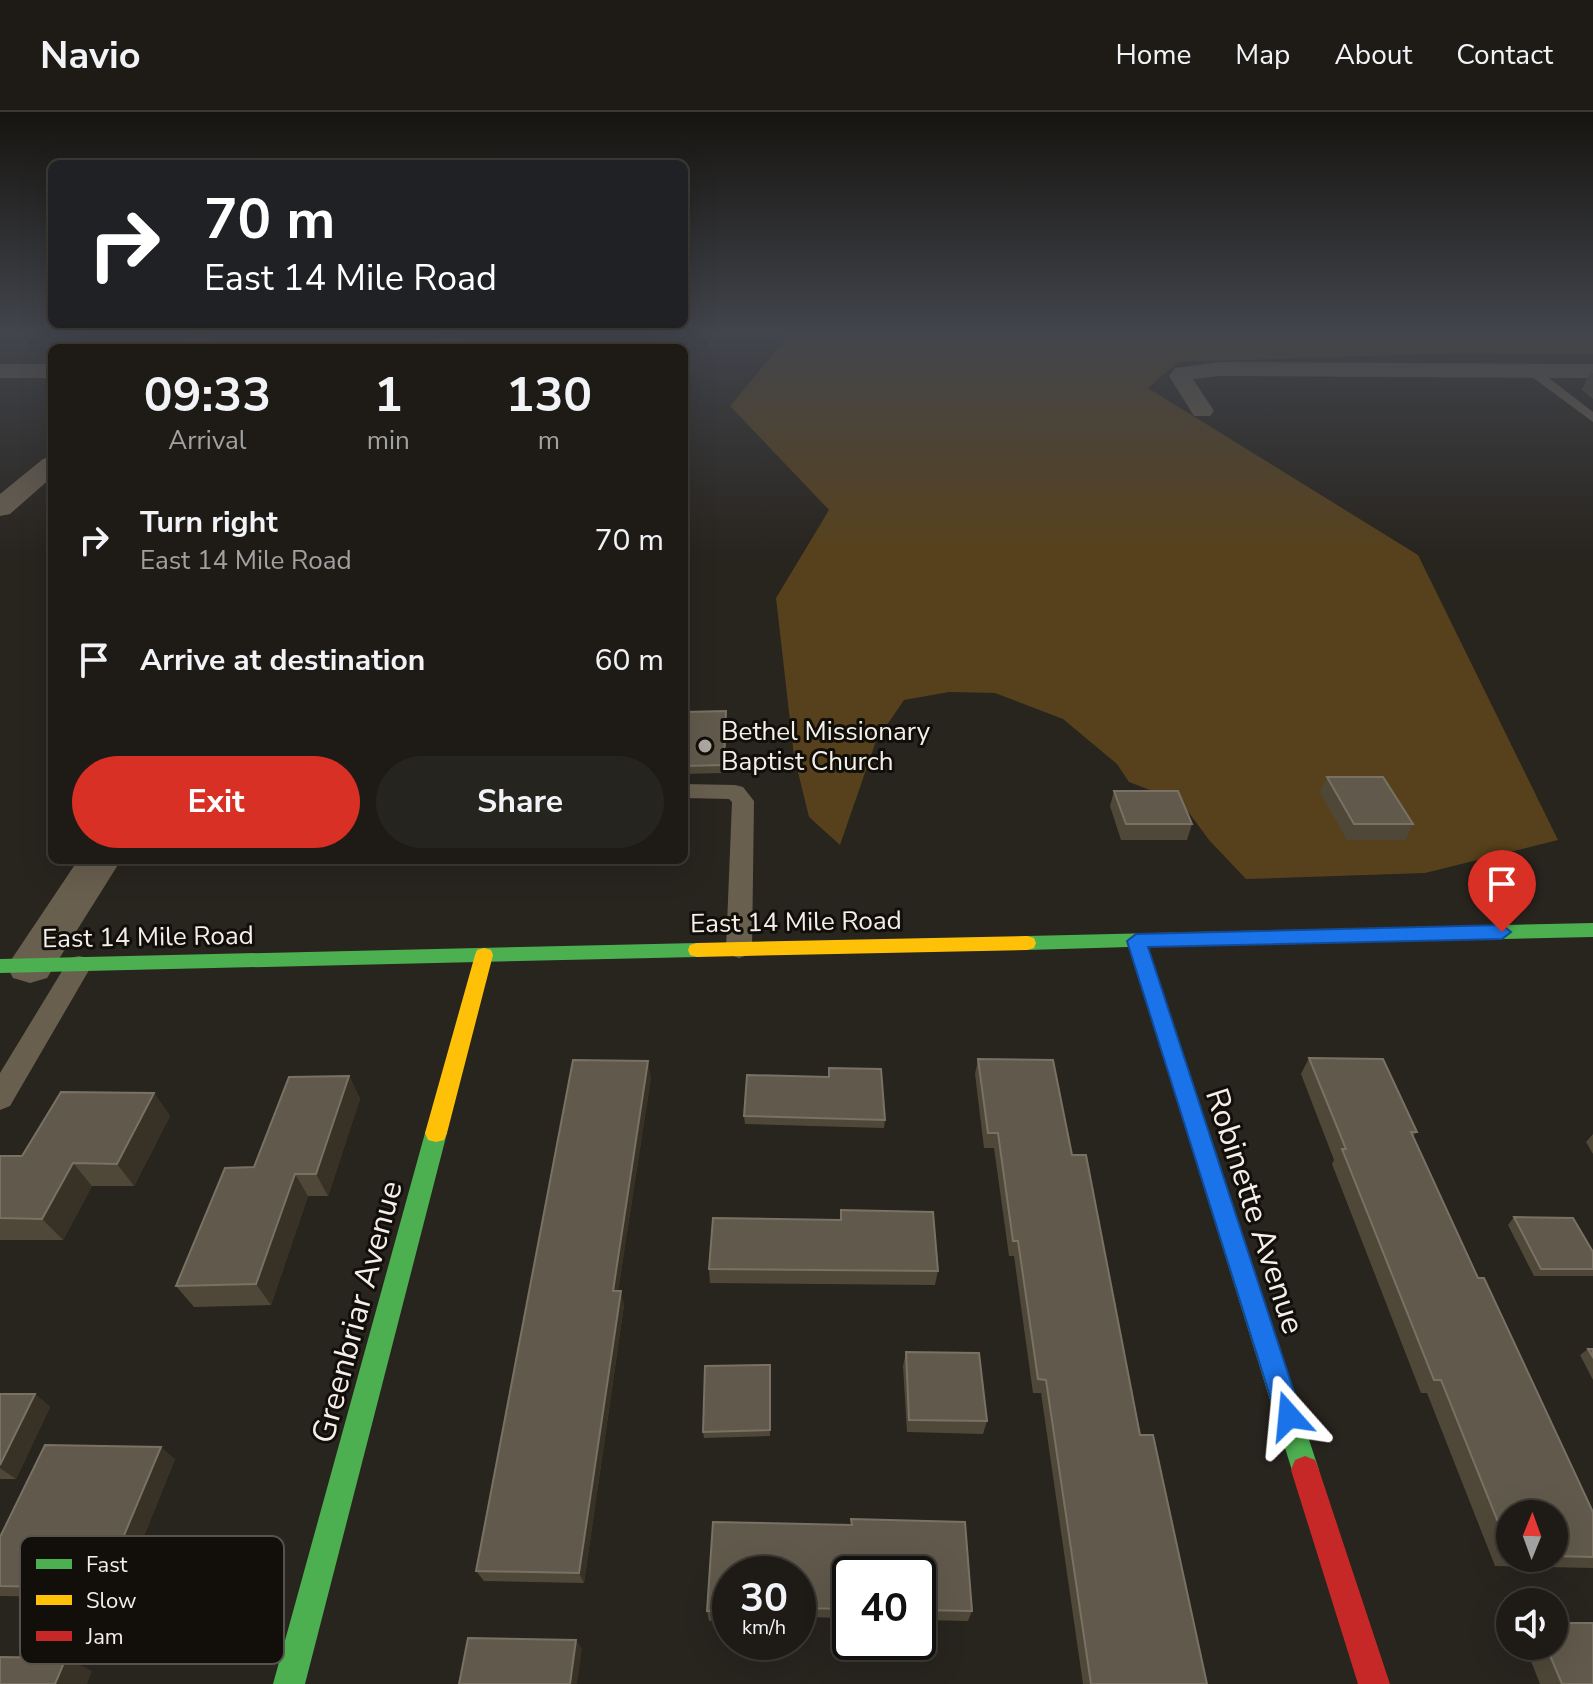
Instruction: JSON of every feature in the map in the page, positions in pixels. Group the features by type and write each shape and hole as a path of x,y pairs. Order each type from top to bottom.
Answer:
{"main road":[{"name":"East 14 Mile Road","path":"15,966 1593,930"},
{"name":"Robinette Avenue","path":"1136,941 1374,1684"},
{"name":"Greenbriar Avenue","path":"289,1684 484,955"}],"street":[{"path":"1200,407 1202,411"},
{"path":"7,496 48,467"},
{"path":"15,966 97,864"}],"lane":[{"path":"688,791 727,791 741,796 739,949"},
{"path":"0,1098 79,965"}],"shaded area":[{"path":"731,407 1179,407 1418,555 1558,840 1425,873 1246,879 1209,840 1181,802 1129,782 1117,764 1063,719 995,693 949,692 904,700 876,741 840,845 809,817 794,756 776,598 829,510"}],"building":[{"name":"Bethel Missionary Baptist Church","path":"726,711 724,765 688,766 688,712"},
{"path":"1327,777 1383,777 1413,824 1354,824"},
{"path":"1114,791 1178,791 1192,824 1126,824"},
{"path":"1309,1058 1383,1059 1417,1132 1411,1132 1478,1278 1484,1278 1593,1512 1593,1557 1568,1556 1568,1500 1496,1500 1496,1517 1441,1380 1434,1380 1342,1149 1346,1149"},
{"path":"978,1059 1053,1060 1072,1155 1086,1155 1140,1435 1153,1435 1207,1684 1091,1684 1046,1380 1038,1379 1018,1241 1013,1241 998,1133 988,1133"},
{"path":"573,1060 648,1061 613,1291 621,1291 579,1573 476,1571"},
{"path":"829,1068 881,1069 885,1120 744,1116 747,1075 829,1077"},
{"path":"349,1076 316,1174 295,1174 256,1284 176,1286 225,1168 254,1167 289,1077"},
{"path":"61,1092 154,1093 117,1164 73,1163 42,1219 0,1218 0,1156 22,1156"},
{"path":"841,1210 933,1212 938,1271 709,1269 713,1218 841,1220"},
{"path":"1514,1217 1573,1218 1593,1252 1593,1269 1541,1269"},
{"path":"906,1352 979,1353 987,1421 909,1420"},
{"path":"770,1365 770,1430 703,1432 705,1366"},
{"path":"0,1394 35,1394 0,1465"},
{"path":"45,1445 161,1447 124,1536 20,1536 20,1586 0,1586 0,1537"},
{"path":"851,1519 965,1522 972,1611 936,1610 936,1556 832,1556 832,1609 816,1608 816,1556 712,1556 712,1611 707,1611 713,1522 852,1525"},
{"path":"1568,1623 1593,1623 1593,1684 1562,1684 1552,1660 1568,1660"},
{"path":"468,1638 576,1640 570,1684 459,1684"},
{"path":"0,1657 20,1657 20,1664 63,1664 55,1684 0,1684"}],"traffic: fast":[{"path":"1027,943 1593,930"},
{"path":"1136,941 1305,1470"},
{"path":"0,966 697,950"},
{"path":"289,1684 436,1133"}],"traffic: slow":[{"path":"697,950 1027,943"},
{"path":"436,1133 484,955"}],"traffic: jam":[{"path":"1305,1470 1374,1684"}],"place":[{"name":"Bethel Missionary Baptist Church","path":"705,746"}],"route":[{"path":"1289,1416 1136,941 1502,932"}]}
